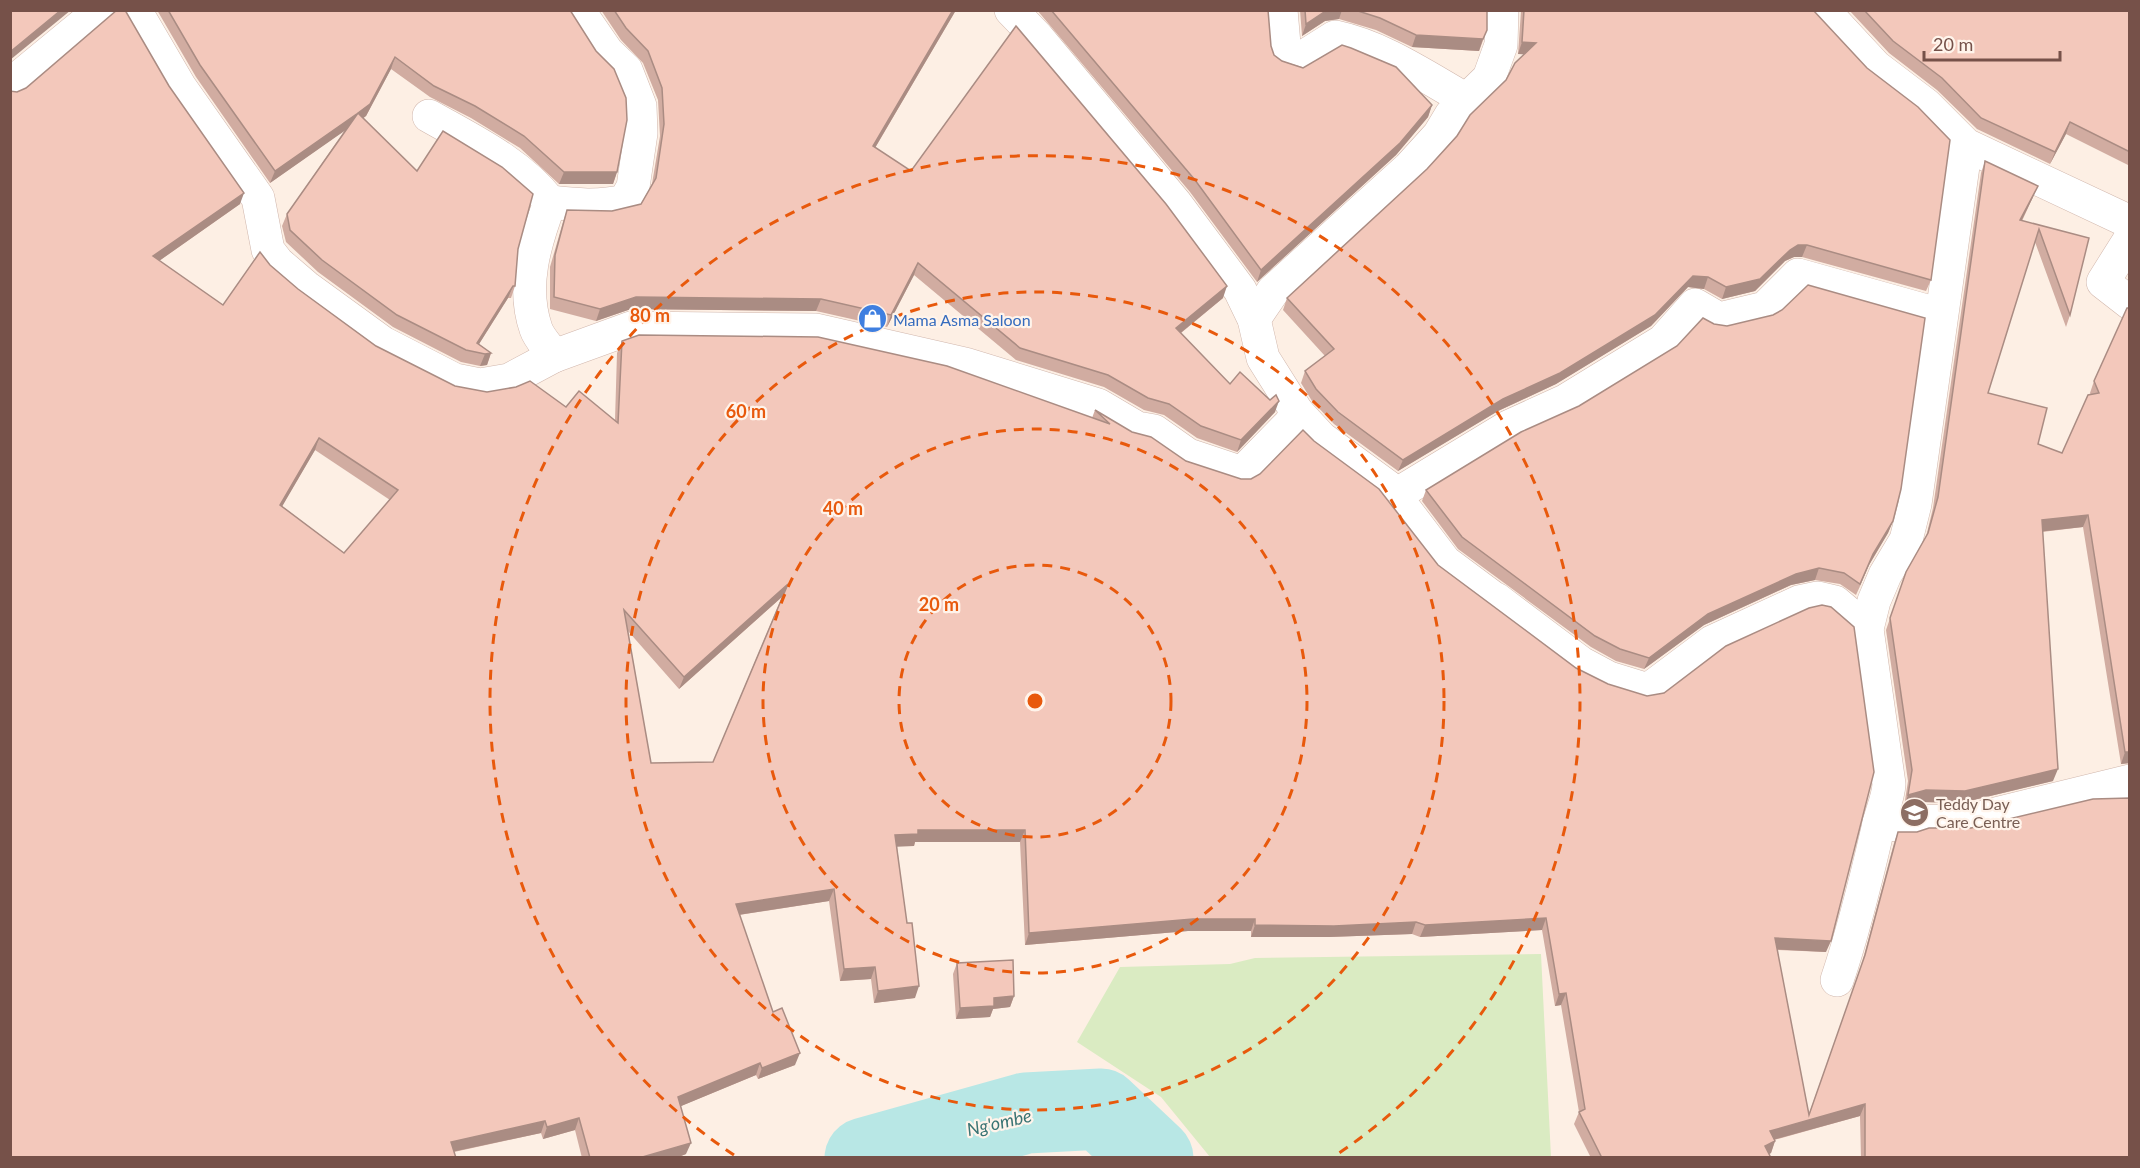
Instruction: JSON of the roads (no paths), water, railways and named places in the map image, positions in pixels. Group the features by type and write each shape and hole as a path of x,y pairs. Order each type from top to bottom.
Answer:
{"street":[{"path":"10,85 101,10"},
{"path":"135,10 180,87 258,198 267,250 306,287 383,343 455,380 480,385 509,380 554,356 631,328 816,330 965,364 1098,405 1137,428 1154,431 1188,455 1242,473 1290,424 1297,412"},
{"path":"429,116 512,164 534,182 550,202 586,206 625,201 633,187 641,133 640,106 626,70 607,52 578,10"},
{"path":"1011,10 1056,59 1176,204 1240,291 1254,319 1263,358 1297,412 1321,438 1388,487 1444,562 1581,663 1609,678 1648,690 1712,642 1799,602 1818,598 1835,602 1867,629"},
{"path":"1281,10 1285,56 1297,61 1335,38 1353,41 1376,50 1465,99"},
{"path":"1254,319 1273,291 1426,151 1465,99 1489,78 1501,45 1502,10"},
{"path":"1823,10 1876,67 1926,105 1966,145 2130,222"},
{"path":"1837,980 1856,923 1879,823 1887,802 1889,784 1867,629 1874,601 1885,575 1906,540 1915,504 1966,145"},
{"path":"550,202 531,262 529,301 536,331 554,356"},
{"path":"2130,239 2103,282 2130,303"},
{"path":"1394,496 1509,427 1565,401 1663,341 1695,306 1719,319 1765,308 1798,275 1941,315"},
{"path":"1879,823 1907,826 1922,821 1964,822 2130,781"}],"waterway":[{"name":"Ng'ombe","path":"865,1158 1026,1113 1101,1109 1153,1158"}],"place":[{"name":"Mama Asma Saloon","path":"872,319"},
{"name":"Teddy Day Care Centre","path":"1915,812"}]}
